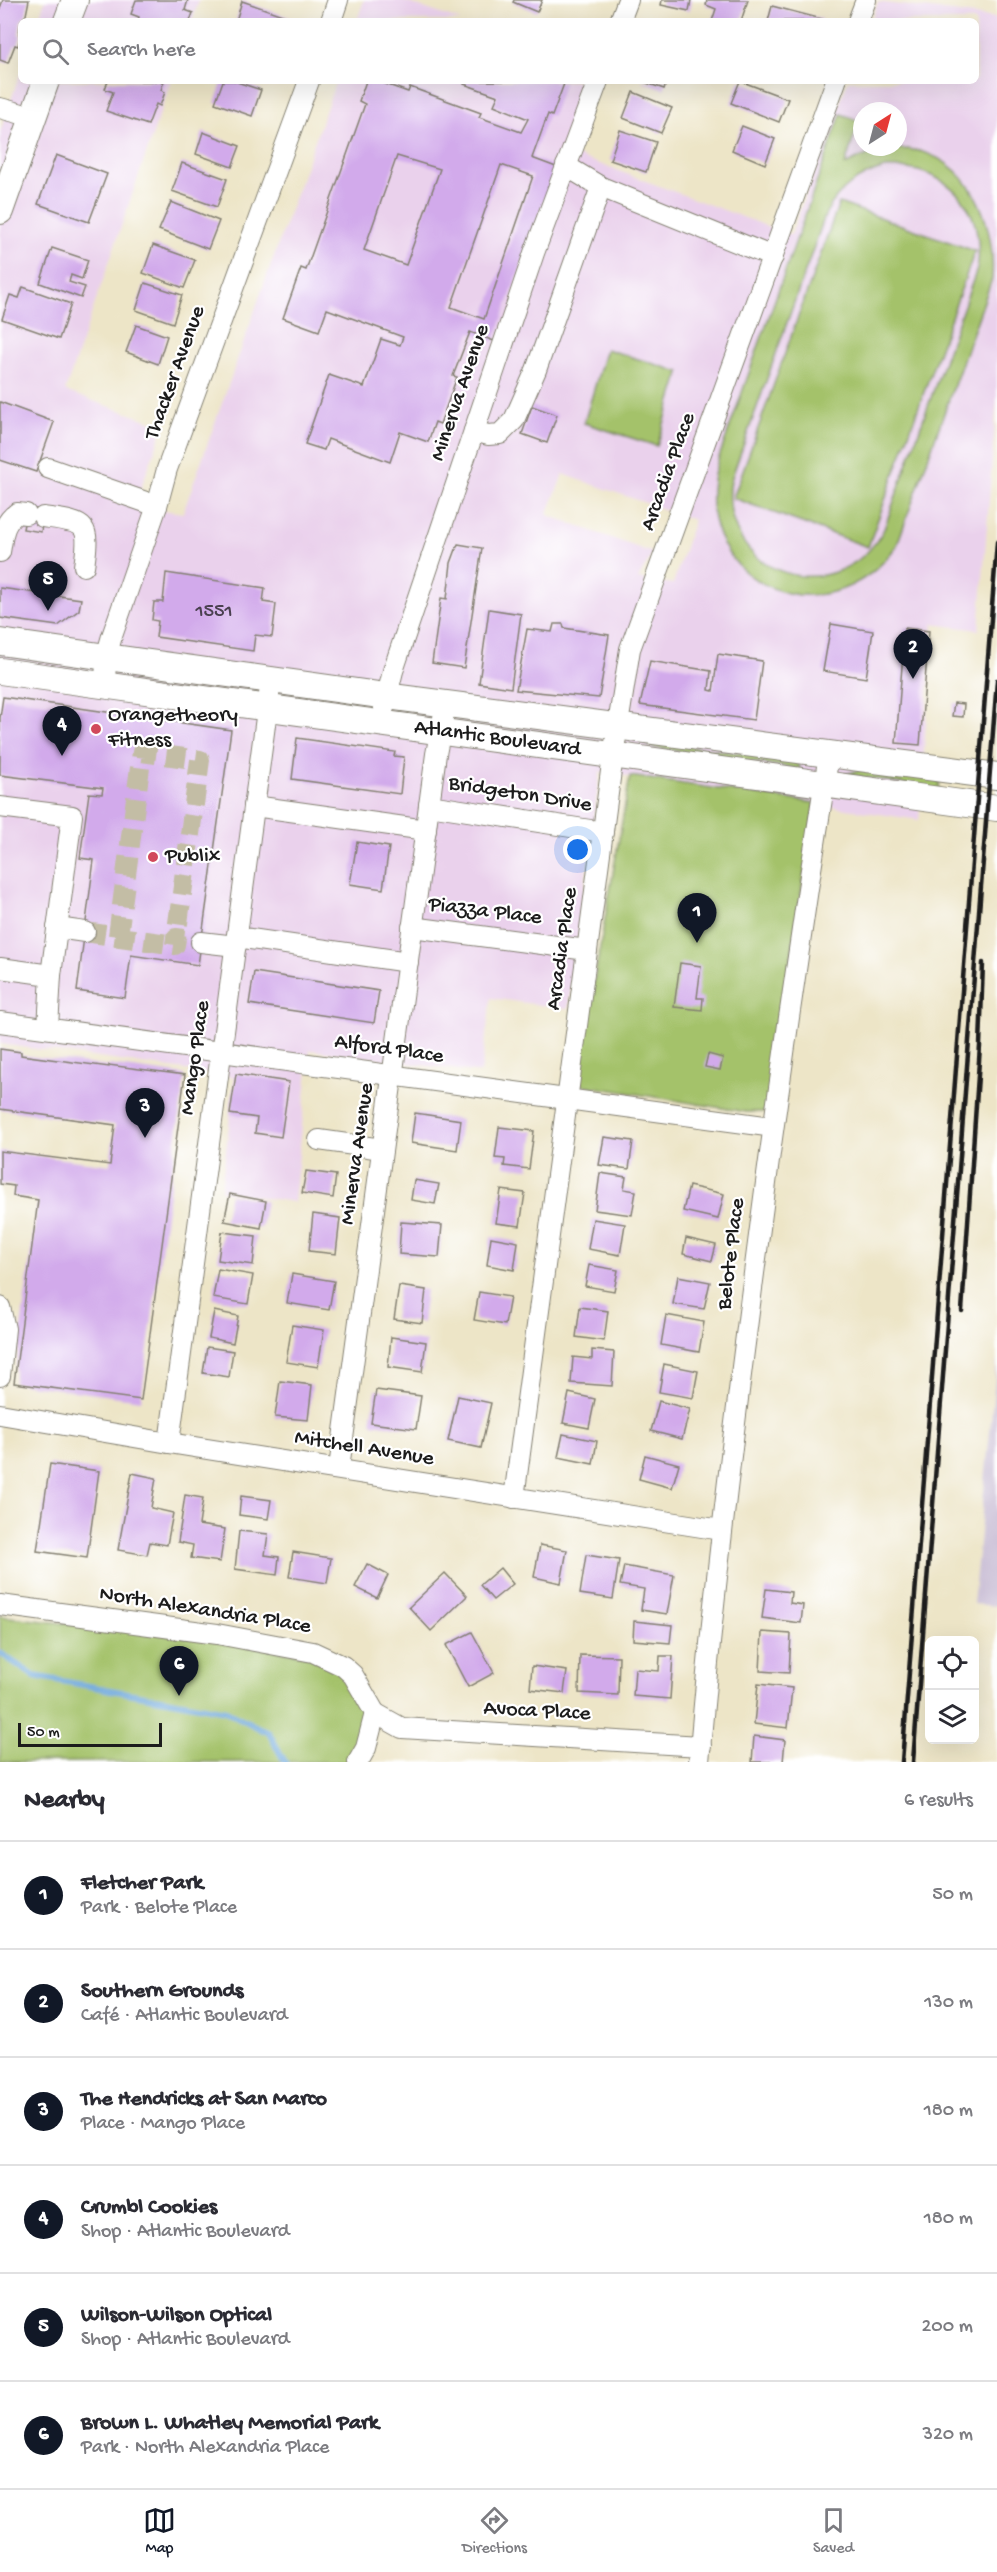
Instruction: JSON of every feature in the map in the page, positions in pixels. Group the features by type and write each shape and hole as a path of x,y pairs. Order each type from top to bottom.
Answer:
{"main road":[{"path":"69,18 75,0"},
{"path":"0,211 45,84"},
{"name":"Atlantic Boulevard","path":"0,642 386,696 997,776"},
{"name":"Atlantic Boulevard","path":"0,671 997,808"}],"street":[{"path":"332,18 338,0"},
{"path":"621,18 628,0"},
{"path":"859,18 866,0"},
{"name":"Thacker Avenue","path":"105,686 106,657 157,506 167,469 308,84"},
{"name":"Minerva Avenue","path":"381,725 386,696 474,431 534,253 597,84"},
{"name":"Arcadia Place","path":"514,1498 603,832 630,649 835,84"},
{"path":"0,108 33,117"},
{"path":"566,166 601,188 633,198 773,257"},
{"path":"474,431 488,435 500,434 514,420 536,370 601,188"},
{"path":"48,468 157,506"},
{"path":"0,552 8,520 17,513 75,522 84,527 88,539 84,566"},
{"name":"Mango Place","path":"169,1443 271,680"},
{"name":"Minerva Avenue","path":"339,1468 412,927 446,703"},
{"name":"Belote Place","path":"700,1754 721,1530 773,1126 802,922 830,754"},
{"path":"254,806 426,831"},
{"name":"Bridgeton Drive","path":"429,806 603,832"},
{"path":"0,807 72,816 51,975 48,1028"},
{"name":"Piazza Place","path":"412,927 587,950"},
{"path":"57,928 85,932"},
{"path":"201,942 236,942 408,962"},
{"path":"0,968 51,975"},
{"name":"Alford Place","path":"0,1022 773,1126"},
{"path":"319,1140 382,1149"},
{"path":"0,1307 10,1355 0,1377"},
{"name":"Mitchell Avenue","path":"0,1414 721,1530"},
{"name":"North Alexandria Place","path":"0,1605 217,1634 313,1652 343,1666 353,1675 375,1713"},
{"path":"358,1762 366,1748 375,1713"},
{"name":"Avoca Place","path":"375,1713 402,1728 700,1754"}],"shaded area":[{"path":"45,0 199,0 193,18 39,18"},
{"path":"364,0 401,0 452,18 358,18"},
{"path":"878,2 997,18 997,397 979,630 933,624 919,820 600,772 568,1009 491,998 481,1073 310,1050 294,1202 221,1191 235,1077 0,1044 0,132 18,80 18,84 170,84 65,391 164,426 134,506 183,513 335,84 586,84 562,150 791,235 847,84 979,84 979,18 872,18","holes":["563,474 694,520 673,584 638,579 653,553 547,515"]},
{"path":"997,1359 997,1606 973,1604"}],"green space":[{"path":"841,114 853,119 853,140 845,165 865,156 907,156 907,150 917,150 938,158 956,171 970,188 981,208 992,255 992,279 897,545 867,576 833,592 799,595 766,585 739,566 720,537 712,502 718,460","holes":["885,168 907,169 927,174 944,182 958,194 969,209 976,227 977,269 884,529 864,555 839,571 811,576 785,572 761,560 742,540 731,513 731,480 826,213 843,190 866,175"]},
{"path":"839,203 975,251 868,547 733,498"},
{"path":"606,349 680,372 657,446 584,423"},
{"path":"652,742 789,759 799,764 800,769 650,747 647,744"},
{"path":"862,769 940,776 939,790 846,774"},
{"path":"630,776 815,803 768,1106 763,1112 746,1112 576,1084"},
{"path":"0,1616 214,1640 311,1656 348,1678 368,1714 354,1756 347,1762 0,1762"}],"building":[{"path":"3,0 29,0 26,15 24,18 18,18 18,46 15,45 8,63 0,60 0,8"},
{"path":"136,0 188,0 185,10 193,13 191,18 139,18 131,14"},
{"path":"514,0 542,0 537,12 513,2"},
{"path":"662,0 691,0 689,11 661,5"},
{"path":"707,0 748,0 742,18 713,18 716,9 706,5"},
{"path":"242,1 291,18 237,18"},
{"path":"772,6 818,18 769,18"},
{"path":"107,84 163,84 161,90 165,92 160,106 156,104 148,125 106,111 113,92 105,89"},
{"path":"222,84 243,84 261,90 252,116 215,103"},
{"path":"365,84 385,84 408,92 410,87 481,113 479,117 521,132 528,119 494,105 498,96 464,84 564,84 552,116 548,114 532,158 556,167 494,341 470,332 453,376 457,377 440,424 435,422 428,442 400,432 390,462 328,439 324,450 305,444 329,375 364,387 381,339 400,345 403,337 327,309 319,331 283,318 301,268 306,270 365,104 359,101","holes":["397,156 440,169 406,265 364,250","501,165 533,176 484,319 451,307"]},
{"path":"650,84 666,84 664,89"},
{"path":"739,84 748,84 788,99 779,122 731,103"},
{"path":"633,92 672,108 661,133 623,118"},
{"path":"742,126 775,139 765,164 732,150"},
{"path":"620,130 656,142 646,172 610,160"},
{"path":"203,132 240,146 232,167 196,154"},
{"path":"56,155 107,174 89,222 38,204"},
{"path":"182,163 227,179 217,207 172,191"},
{"path":"171,202 219,221 208,249 159,230"},
{"path":"153,245 195,260 184,288 143,273"},
{"path":"52,248 88,260 82,279 71,275 69,282 85,287 81,298 40,283"},
{"path":"145,283 182,295 173,323 136,310"},
{"path":"23,287 71,304 59,339 2,319 10,295 19,298"},
{"path":"136,325 167,336 158,364 126,352"},
{"path":"0,402 54,422 36,472 0,460"},
{"path":"532,406 557,415 547,443 522,434"},
{"path":"27,508 44,510 41,532 23,529"},
{"path":"458,544 482,548 464,668 432,663 441,598 447,599 451,563"},
{"path":"166,573 265,588 263,602 276,604 272,637 255,635 253,651 156,637 158,621 152,620 154,602 163,602"},
{"path":"0,588 81,599 79,610 58,626 0,618"},
{"path":"489,609 521,614 511,688 479,683"},
{"path":"554,624 563,624 564,628 609,635 599,698 516,690 527,629 552,632"},
{"path":"831,624 873,631 866,678 823,671"},
{"path":"905,628 929,631 920,745 896,743"},
{"path":"718,654 762,661 754,720 640,705 650,661 711,671 709,690 713,691"},
{"path":"3,697 231,730 198,965 131,955 125,998 77,991 94,860 80,858 89,793 102,794 103,788 0,775 0,718"},
{"path":"954,703 964,704 963,717 952,716"},
{"path":"297,738 395,752 394,756 404,757 400,794 292,779"},
{"path":"357,842 389,847 383,889 350,884"},
{"path":"680,963 701,966 697,998 703,998 702,1010 674,1007"},
{"path":"254,972 379,991 374,1023 249,1004"},
{"path":"0,1049 21,1052 21,1055 185,1075 141,1400 14,1383 38,1200 13,1196 14,1186 0,1184 0,1151 110,1165 115,1125 0,1109"},
{"path":"708,1054 723,1058 720,1070 705,1067"},
{"path":"236,1074 289,1082 281,1137 255,1133 257,1118 230,1114"},
{"path":"415,1113 461,1120 457,1150 411,1143"},
{"path":"499,1127 534,1131 529,1169 504,1166 505,1159 495,1158"},
{"path":"604,1137 633,1141 629,1169 599,1165"},
{"path":"306,1171 336,1175 333,1198 302,1193"},
{"path":"600,1173 626,1177 624,1189 636,1191 632,1215 595,1210"},
{"path":"414,1180 439,1184 435,1204 411,1200"},
{"path":"689,1186 724,1194 718,1219 683,1211"},
{"path":"501,1190 525,1193 520,1226 496,1223"},
{"path":"230,1194 266,1201 261,1228 224,1221"},
{"path":"313,1214 340,1218 336,1254 309,1251"},
{"path":"593,1219 625,1224 620,1255 588,1249"},
{"path":"401,1222 442,1225 439,1257 399,1254"},
{"path":"222,1232 256,1236 253,1265 218,1260"},
{"path":"491,1237 518,1242 514,1270 487,1265"},
{"path":"686,1238 716,1245 712,1261 683,1254"},
{"path":"589,1265 618,1270 614,1291 585,1286"},
{"path":"218,1269 253,1275 248,1304 213,1298"},
{"path":"292,1274 334,1281 329,1310 287,1303"},
{"path":"678,1276 710,1282 704,1309 673,1304"},
{"path":"399,1286 426,1290 422,1323 394,1319"},
{"path":"479,1292 510,1297 505,1325 474,1320"},
{"path":"580,1307 608,1311 604,1341 576,1337"},
{"path":"214,1311 238,1316 233,1343 209,1338"},
{"path":"666,1315 704,1322 699,1352 661,1345"},
{"path":"292,1325 324,1330 318,1367 286,1362"},
{"path":"391,1337 426,1342 422,1372 388,1367"},
{"path":"207,1347 233,1351 229,1377 203,1373"},
{"path":"592,1350 614,1352 612,1386 571,1383 573,1357 592,1359"},
{"path":"664,1364 698,1371 693,1398 659,1392"},
{"path":"280,1381 312,1385 308,1420 275,1417"},
{"path":"376,1390 421,1396 416,1429 371,1423"},
{"path":"569,1393 595,1399 589,1428 563,1423"},
{"path":"458,1396 491,1403 481,1448 448,1441"},
{"path":"659,1401 690,1409 682,1439 651,1431"},
{"path":"563,1434 597,1441 593,1464 558,1457"},
{"path":"645,1455 679,1464 672,1488 639,1479"},
{"path":"50,1464 99,1471 87,1558 37,1551"},
{"path":"132,1473 156,1478 151,1508 173,1513 167,1545 150,1542 147,1555 118,1550"},
{"path":"185,1495 203,1498 199,1525 225,1529 220,1562 191,1558 193,1545 178,1542"},
{"path":"241,1496 271,1500 268,1519 239,1515"},
{"path":"239,1531 268,1534 265,1555 279,1557 277,1575 235,1569"},
{"path":"540,1545 567,1550 561,1583 534,1577"},
{"path":"293,1552 331,1558 327,1583 289,1577"},
{"path":"586,1555 619,1560 613,1599 580,1594"},
{"path":"367,1564 388,1575 377,1598 355,1587"},
{"path":"624,1566 674,1575 667,1614 641,1610 644,1589 620,1585"},
{"path":"500,1568 513,1584 493,1600 480,1585"},
{"path":"445,1573 467,1596 431,1631 409,1607"},
{"path":"766,1589 791,1592 790,1603 803,1605 801,1623 762,1618"},
{"path":"634,1621 672,1625 670,1643 633,1640"},
{"path":"472,1632 494,1673 468,1687 446,1645"},
{"path":"762,1632 791,1634 789,1673 760,1671"},
{"path":"580,1655 619,1656 618,1695 579,1693"},
{"path":"660,1656 673,1656 670,1699 633,1696 635,1669 659,1671"},
{"path":"532,1666 567,1671 564,1693 530,1689"},
{"path":"758,1684 792,1688 788,1728 754,1724"},
{"path":"754,1736 785,1740 783,1762 752,1762"}],"waterway":[{"path":"0,1653 34,1676 226,1711 269,1733 285,1762"}],"tunnel":[{"path":"118,936 142,752 200,760 176,938"},
{"path":"85,932 175,945 176,938 184,939"}],"railway":[{"path":"902,1762 997,542"},
{"path":"913,1762 997,680"},
{"path":"962,1311 980,1046 983,963"}],"place":[{"name":"Wilson-Wilson Optical","path":"48,611"},
{"name":"Southern Grounds","path":"913,679"},
{"name":"Orangetheory Fitness","path":"96,729"},
{"name":"Crumbl Cookies","path":"62,756"},
{"name":"Publix","path":"153,857"},
{"name":"Fletcher Park","path":"697,943"},
{"name":"The Hendricks at San Marco","path":"145,1138"},
{"name":"Brown L. Whatley Memorial Park","path":"179,1696"}]}
